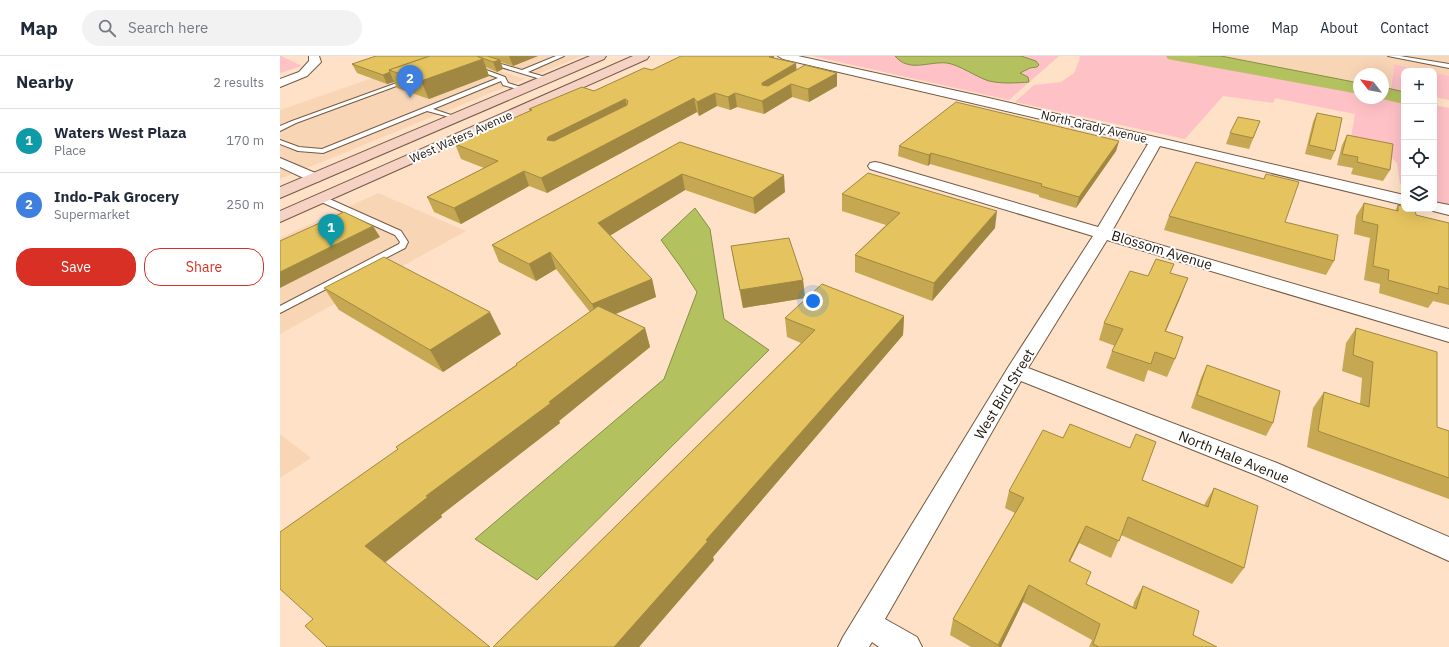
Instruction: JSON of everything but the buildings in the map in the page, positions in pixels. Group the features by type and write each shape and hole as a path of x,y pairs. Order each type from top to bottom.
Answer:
{"main road":[{"name":"West Waters Avenue","path":"280,193 600,56"},
{"path":"580,84 610,62 622,56"},
{"name":"West Waters Avenue","path":"280,217 643,56"},
{"path":"455,118 482,128"}],"street":[{"path":"280,83 303,74 315,62 314,56"},
{"name":"North Grady Avenue","path":"783,56 818,67 1156,142 1401,199"},
{"name":"West Bird Street","path":"860,635 1016,371 1103,233 1156,142"},
{"path":"280,162 314,178"},
{"name":"Blossom Avenue","path":"874,166 1449,336"},
{"path":"1437,208 1449,210"},
{"name":"North Hale Avenue","path":"1016,371 1269,470 1449,548"},
{"path":"860,635 907,647"}],"lane":[{"path":"467,56 546,79"},
{"path":"522,72 561,56"},
{"path":"1391,56 1449,66"},
{"path":"467,66 493,73 503,78 506,84 524,89"},
{"path":"280,129 294,122 416,77"},
{"path":"280,142 298,149 323,151 503,78"},
{"path":"427,109 455,118"},
{"path":"280,310 402,246 404,242 398,232 322,199"},
{"path":"338,218 352,212"}],"shaded area":[{"path":"281,56 302,66 280,73"},
{"path":"436,56 453,56 525,79 280,179 280,110"},
{"path":"464,56 582,56 531,77"},
{"path":"812,56 1059,56 1009,100"},
{"path":"895,56 1021,56 1036,61 1039,65 1020,73 1028,77 1029,82 1004,83 989,81 952,64 940,63 913,65 906,64"},
{"path":"1079,56 1177,56 1353,89 1353,104 1389,104 1389,95 1401,97 1401,185 1397,163 1380,147 1351,137 1355,114 1275,98 1273,103 1223,96 1185,139 1015,102 1034,85 1061,82 1074,73 1080,58"},
{"path":"1177,56 1221,56 1353,82 1353,89"},
{"path":"1221,56 1449,56 1449,76 1437,73 1437,68 1417,68 1394,64 1390,89 1389,68 1353,68 1353,82"},
{"path":"1394,64 1413,68 1401,68 1401,91 1391,89"},
{"path":"1437,73 1449,76 1449,100 1437,98"},
{"path":"1389,88 1401,91 1401,97 1389,95"},
{"path":"1437,106 1449,108 1449,206 1437,203"},
{"path":"378,193 466,231 280,334 280,238"},
{"path":"695,208 710,229 724,319 769,350 537,580 475,539 664,379 697,292 661,240"},
{"path":"280,434 311,458 280,478"}],"waterway":[{"path":"1173,56 1353,89"},
{"path":"1389,96 1401,98"}],"place":[{"name":"Indo-Pak Grocery","path":"410,98"},
{"name":"Waters West Plaza","path":"331,247"}]}
